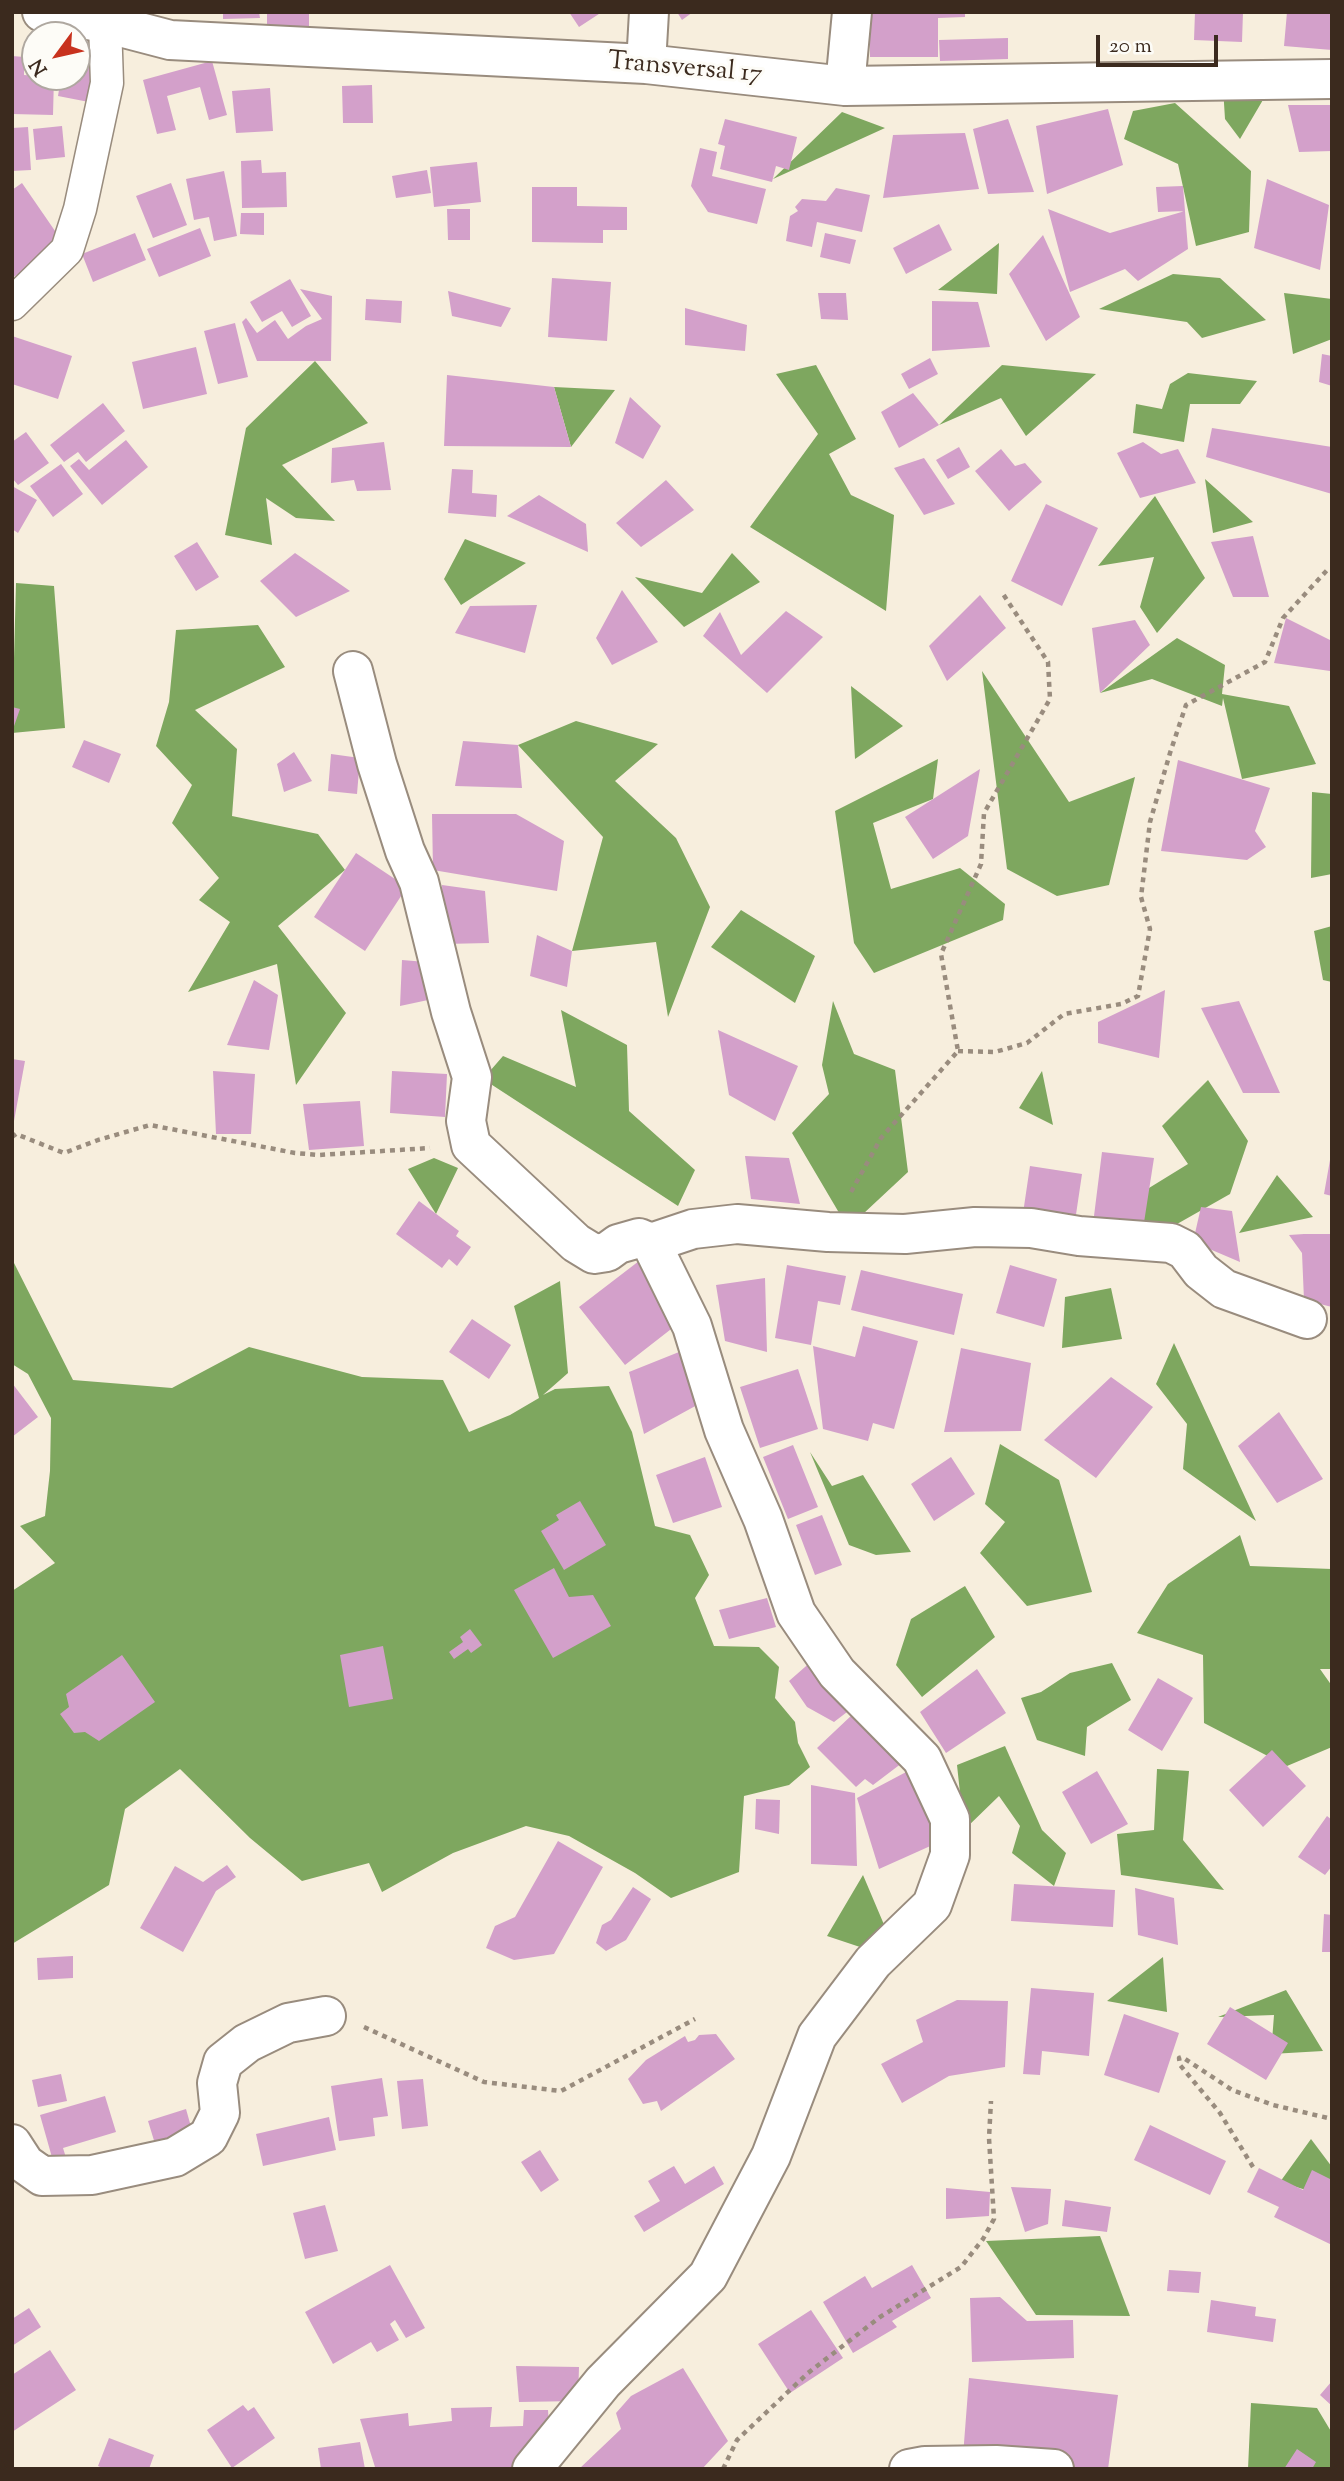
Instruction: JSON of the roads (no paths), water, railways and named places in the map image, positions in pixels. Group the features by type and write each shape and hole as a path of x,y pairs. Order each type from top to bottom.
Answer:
{"street":[{"name":"Transversal 17","path":"42,12 103,18 170,40 646,64 845,86 1332,79"},
{"path":"646,64 649,12"},
{"path":"845,86 852,12"},
{"path":"12,303 67,250 80,209 107,83 103,18"},
{"path":"353,671 381,776 405,851 419,882 451,1012 472,1077 466,1121 471,1145 576,1243 594,1254 607,1252 618,1244 639,1238 651,1243 693,1229 737,1224 828,1232 905,1234 975,1227 1031,1228 1079,1236 1171,1243 1185,1250 1201,1271 1224,1289 1307,1320"},
{"path":"532,2469 603,2382 708,2276 771,2156 817,2036 873,1962 932,1905 950,1855 950,1819 922,1759 837,1673 796,1613 763,1519 724,1430 692,1326 651,1243"},
{"path":"12,2144 25,2164 42,2176 92,2175 175,2157 208,2137 220,2113 217,2083 223,2062 247,2043 288,2023 326,2015"},
{"path":"909,2469 949,2465 1054,2469"}]}
